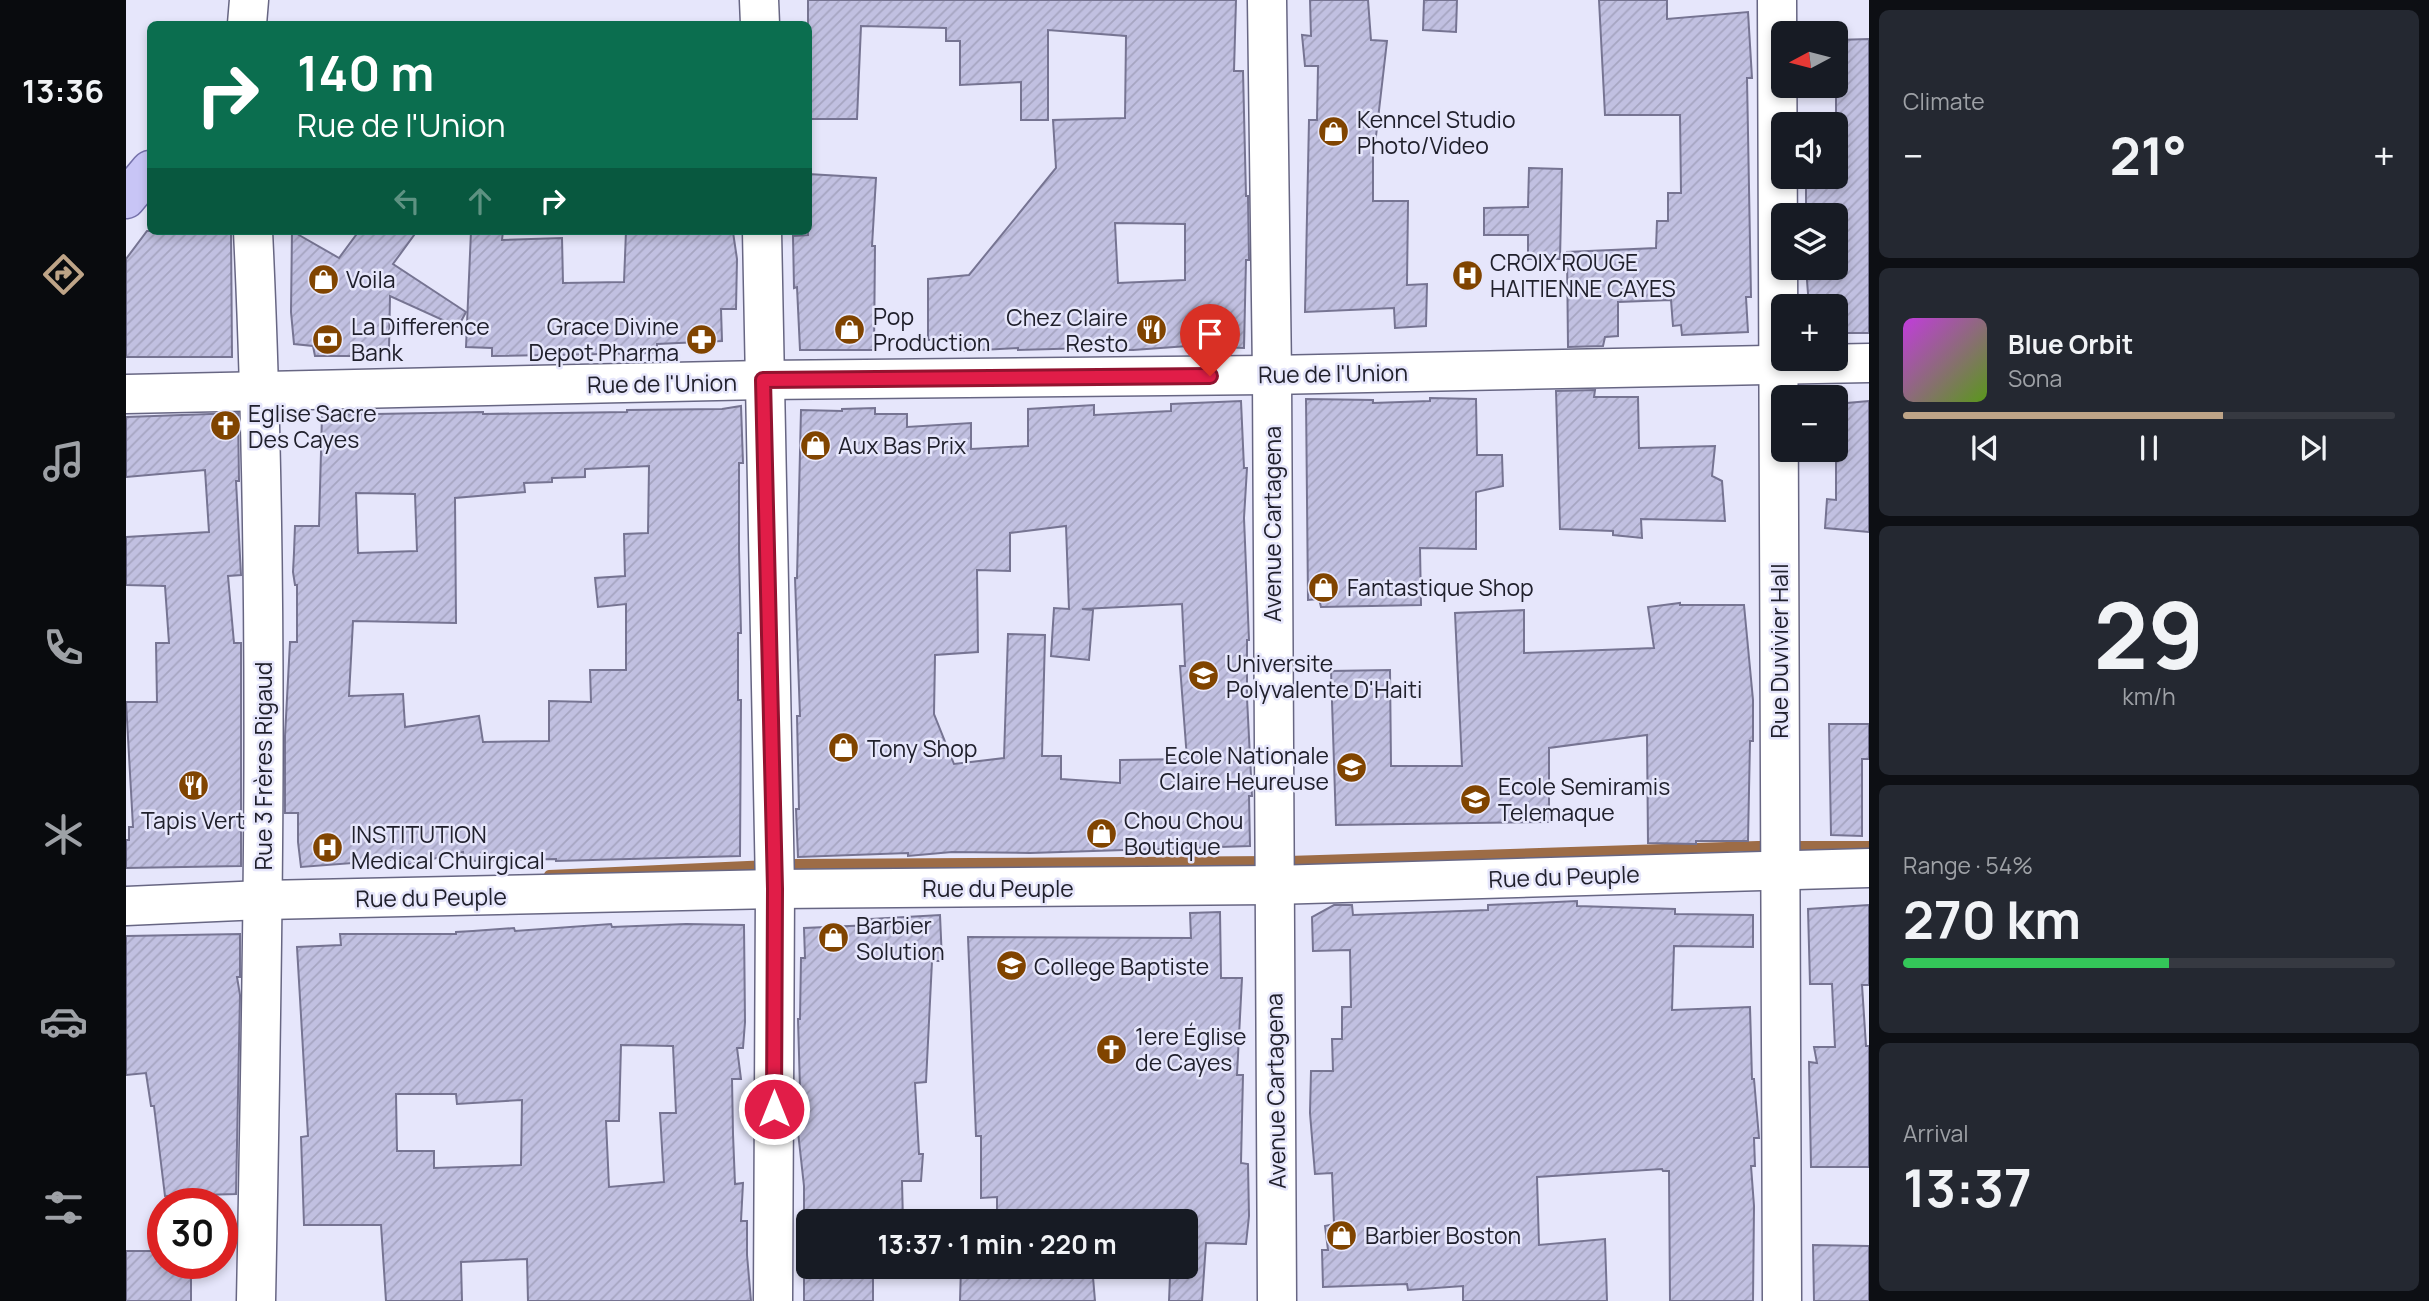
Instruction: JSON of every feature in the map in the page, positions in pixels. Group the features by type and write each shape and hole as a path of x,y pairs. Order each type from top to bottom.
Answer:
{"main road":[{"path":"126,199 147,174"}],"street":[{"path":"247,21 248,0"},
{"path":"760,0 760,21"},
{"name":"Avenue Cartagena","path":"1267,0 1272,375 1277,1301"},
{"name":"Rue Duvivier Hall","path":"1777,0 1777,294"},
{"name":"Rue 3 Frères Rigaud","path":"253,235 261,393 264,900 256,1301"},
{"path":"762,235 775,889 773,1301"},
{"name":"Rue de l'Union","path":"1848,363 1869,363"},
{"name":"Rue de l'Union","path":"126,394 763,380 1272,375 1771,364"},
{"name":"Rue Duvivier Hall","path":"1777,371 1782,1301"},
{"name":"Rue du Peuple","path":"126,906 264,900 775,889 1273,885 1869,868"}],"building":[{"path":"808,0 1236,0 1234,71 1243,71 1248,196 1249,260 1246,260 1244,348 1188,346 1133,350 1018,348 964,351 963,338 928,340 928,279 969,275 1056,168 1053,120 1125,118 1126,36 1048,30 1048,120 1021,120 1021,82 960,85 960,41 946,41 946,28 861,26 857,119 812,119 812,21 808,21","holes":["1115,223 1185,224 1185,280 1118,283"]},
{"path":"1310,0 1368,0 1371,40 1387,41 1373,145 1373,201 1408,201 1407,285 1427,284 1426,326 1395,328 1394,308 1305,312 1309,120 1317,120 1318,66 1305,66 1302,35 1311,36"},
{"path":"1424,0 1457,0 1456,32 1423,30"},
{"path":"1599,0 1667,0 1667,19 1748,12 1752,78 1747,78 1751,297 1746,297 1748,332 1682,335 1681,325 1673,326 1671,300 1618,302 1618,336 1605,337 1603,346 1568,347 1567,252 1656,248 1657,221 1668,221 1668,193 1681,193 1680,115 1605,115"},
{"path":"1869,39 1869,333 1848,333 1848,294 1808,294 1807,280 1848,280 1848,203 1806,203 1806,189 1848,189 1848,112 1836,112 1836,98 1848,98 1848,40"},
{"path":"1529,168 1562,169 1560,259 1528,259 1528,235 1484,235 1484,208 1528,207"},
{"path":"812,174 876,178 872,246 875,246 874,350 800,350 797,287 794,288 793,236 812,235"},
{"path":"147,231 147,235 231,235 232,357 126,357 126,259"},
{"path":"292,235 299,235 339,258 356,235 414,235 393,264 466,312 458,327 390,296 389,349 356,348 356,356 315,356 313,346 294,344 291,312"},
{"path":"471,235 503,235 502,240 562,238 563,283 624,282 626,235 733,235 737,259 736,309 721,309 722,341 657,344 657,353 492,356 492,348 466,347"},
{"path":"1595,390 1594,397 1638,397 1639,448 1715,446 1712,476 1722,481 1725,521 1641,519 1642,538 1613,535 1613,531 1560,529 1556,391"},
{"path":"1430,398 1476,399 1477,455 1502,455 1503,486 1476,492 1476,549 1420,548 1421,605 1321,607 1319,599 1308,600 1306,399 1373,400 1373,403 1430,401"},
{"path":"1241,401 1244,468 1247,468 1244,518 1249,640 1247,698 1252,796 1249,796 1250,846 798,857 797,716 800,716 795,578 801,410 842,411 875,408 875,414 907,414 907,427 971,423 971,449 1028,446 1028,409 1094,405 1094,415 1171,411 1171,404","holes":["1066,526 1069,609 1054,608 1051,656 1089,660 1093,610 1082,609 1182,604 1185,666 1180,666 1187,759 1120,760 1120,783 1061,779 1061,756 1042,756 1045,635 1008,634 1004,758 954,764 934,714 935,655 978,652 977,570 1010,571 1010,533"]},
{"path":"1869,401 1869,532 1825,528 1827,499 1836,500 1836,462 1848,462 1848,403"},
{"path":"741,406 741,633 738,633 738,700 741,700 740,856 464,861 463,852 406,865 405,859 301,867 298,813 285,813 285,736 290,642 297,642 297,585 293,572 295,526 319,526 322,415 722,409","holes":["649,466 648,533 624,534 625,576 595,578 598,607 626,604 626,670 590,670 591,702 549,701 549,741 483,742 479,716 405,727 403,694 349,696 353,621 456,623 455,498 525,492 524,483 552,482 552,478 585,477 585,469","356,493 415,494 417,551 358,553"]},
{"path":"238,413 239,481 236,481 241,575 228,576 234,643 241,643 241,866 126,868 126,840 129,840 129,827 133,827 126,702 157,702 156,643 169,643 165,586 126,585 126,537 209,532 205,470 126,477 126,417"},
{"path":"1680,603 1744,605 1753,700 1748,841 1648,843 1647,735 1549,748 1549,822 1336,825 1331,671 1390,670 1391,766 1462,766 1455,613 1524,610 1524,653 1654,648 1648,607"},
{"path":"1829,724 1869,724 1869,759 1862,759 1862,836 1831,835"},
{"path":"1577,901 1577,906 1675,909 1675,914 1753,915 1753,947 1674,946 1672,1010 1750,1007 1752,1079 1759,1138 1754,1138 1755,1166 1751,1166 1754,1206 1753,1301 1670,1301 1669,1171 1662,1169 1537,1177 1539,1245 1605,1239 1607,1301 1463,1301 1463,1286 1408,1290 1407,1284 1323,1287 1322,1250 1328,1250 1325,1226 1334,1224 1332,1173 1315,1174 1310,1113 1311,1071 1333,1071 1332,1039 1342,1039 1342,1007 1351,1007 1350,950 1313,951 1312,917 1334,905 1352,905 1353,915 1488,910 1488,905"},
{"path":"1869,905 1869,985 1862,985 1866,1046 1869,1046 1869,1167 1811,1167 1809,1062 1817,1063 1814,1047 1835,1047 1832,984 1810,984 1808,909"},
{"path":"1220,912 1221,978 1242,978 1237,1075 1243,1075 1241,1163 1248,1164 1249,1216 1246,1244 1206,1243 1202,1301 1169,1301 1170,1279 1198,1279 1198,1209 997,1209 997,1197 981,1198 981,1136 976,1136 968,937 1191,938 1190,913"},
{"path":"940,915 942,961 932,961 926,1082 915,1083 919,1154 923,1154 921,1181 902,1181 903,1209 804,1209 797,1123 801,1124 798,1019 801,958 805,958 804,928 872,925 871,919"},
{"path":"611,924 612,927 744,925 745,1022 743,1048 737,1048 741,1079 732,1079 733,1134 735,1184 743,1183 741,1221 747,1221 751,1301 528,1301 527,1259 461,1262 462,1301 386,1301 381,1225 304,1225 301,1137 308,1136 297,947 341,945 340,934 456,934 514,928 515,931","holes":["621,1045 673,1046 676,1113 660,1113 664,1182 609,1187 606,1121 619,1121","396,1094 456,1094 457,1104 522,1100 521,1165 434,1168 434,1151 397,1151"]},
{"path":"240,934 240,977 237,977 240,995 236,1188 164,1188 154,1106 151,1106 146,1073 126,1075 126,936"},
{"path":"1813,1245 1869,1246 1869,1301 1814,1301"},
{"path":"126,1251 147,1251 147,1279 191,1279 191,1301 126,1301"},
{"path":"804,1279 873,1279 873,1301 804,1301"},
{"path":"961,1279 1093,1279 1095,1301 960,1301"}],"waterway":[{"path":"549,875 791,864 1288,861 1758,846 1869,846"}],"place":[{"name":"Kenncel Studio Photo/Video","path":"1334,132"},
{"name":"CROIX ROUGE HAITIENNE CAYES","path":"1467,275"},
{"name":"Voila","path":"323,279"},
{"name":"Pop Production","path":"850,329"},
{"name":"Chez Claire Resto","path":"1151,330"},
{"name":"La Difference Bank","path":"328,339"},
{"name":"Grace Divine Depot Pharma","path":"702,339"},
{"name":"Eglise Sacre Des Cayes","path":"225,426"},
{"name":"Aux Bas Prix","path":"815,445"},
{"name":"Fantastique Shop","path":"1324,587"},
{"name":"Universite Polyvalente D'Haiti","path":"1203,676"},
{"name":"Tony Shop","path":"844,748"},
{"name":"Ecole Nationale Claire Heureuse","path":"1352,768"},
{"name":"Tapis Vert","path":"193,786"},
{"name":"Ecole Semiramis Telemaque","path":"1475,799"},
{"name":"Chou Chou Boutique","path":"1101,833"},
{"name":"INSTITUTION Medical Chuirgical","path":"328,847"},
{"name":"Barbier Solution","path":"833,938"},
{"name":"College Baptiste","path":"1011,966"},
{"name":"1ere Église de Cayes","path":"1112,1049"},
{"name":"Barbier Boston","path":"1342,1235"}],"route":[{"path":"774,1109 775,889 763,380 1210,376"}]}
